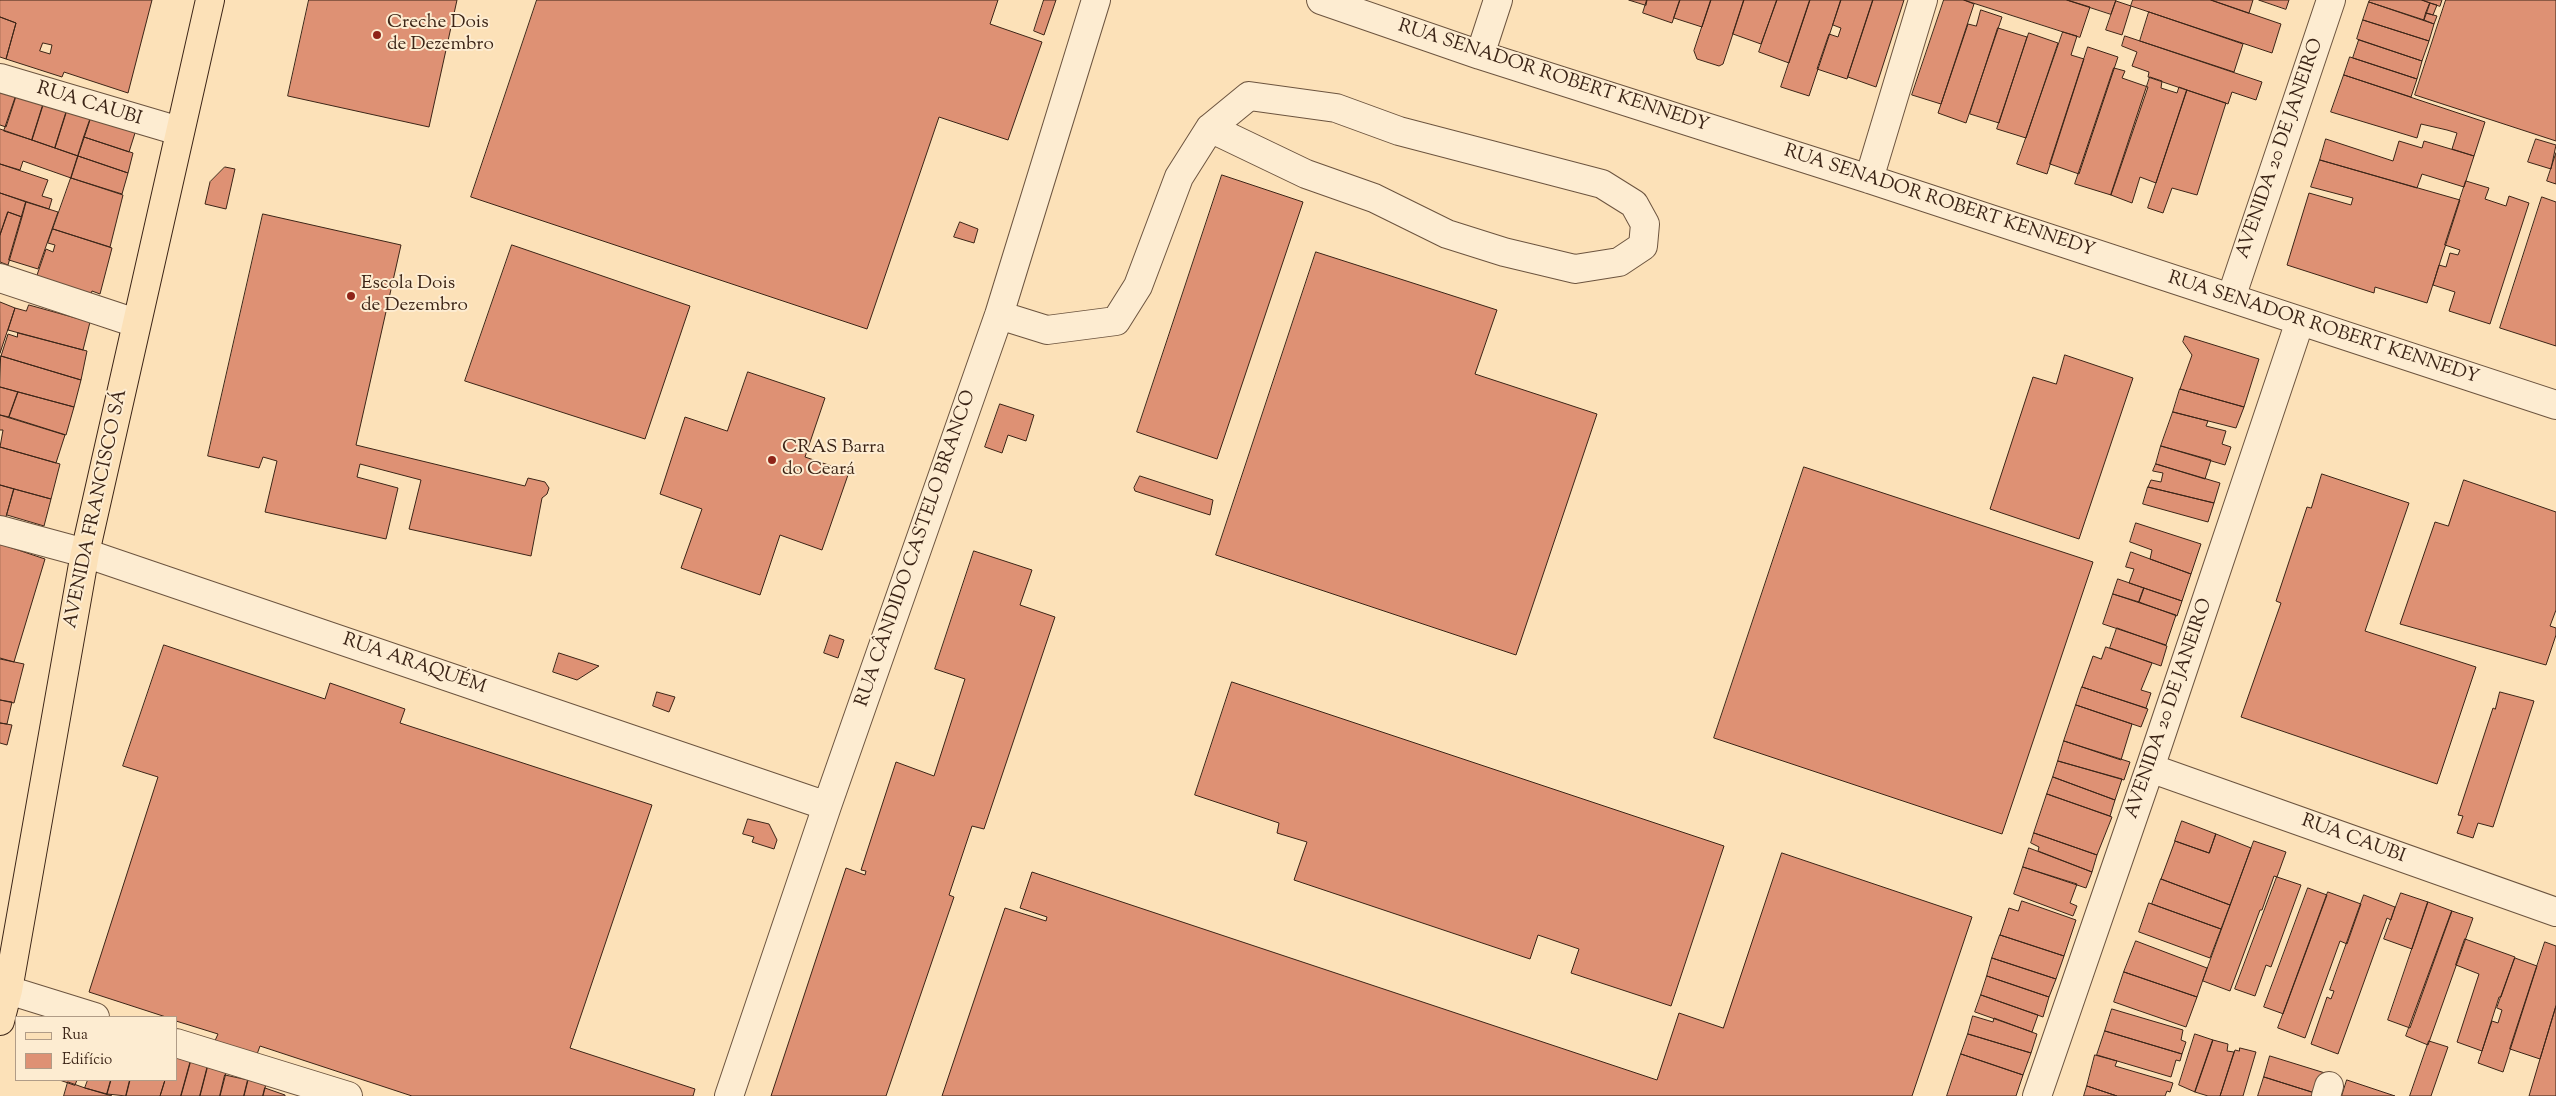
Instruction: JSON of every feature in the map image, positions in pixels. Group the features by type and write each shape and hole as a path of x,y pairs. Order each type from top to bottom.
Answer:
{"main road":[{"name":"AVENIDA FRANCISCO SÁ","path":"0,1021 8,990 85,553 178,131 210,0"}],"street":[{"name":"RUA CÂNDIDO CASTELO BRANCO","path":"729,1096 827,806 999,315 1096,0"},
{"name":"RUA SENADOR ROBERT KENNEDY","path":"1321,0 1480,54 1869,179 2556,405"},
{"path":"1480,54 1498,0"},
{"path":"1869,179 1923,0"},
{"name":"AVENIDA 20 DE JANEIRO","path":"2231,298 2331,0"},
{"name":"RUA CAUBI","path":"0,78 178,131"},
{"path":"999,315 1047,330 1116,321 1138,286 1180,177 1210,128 1249,96 1336,108 1399,131 1602,184 1634,204 1645,224 1643,246 1619,262 1575,269 1504,252 1447,234 1374,198 1306,174 1210,128"},
{"path":"0,278 136,323"},
{"name":"AVENIDA 20 DE JANEIRO","path":"2037,1096 2300,322"},
{"name":"RUA ARAQUÉM","path":"0,530 85,553 827,806"},
{"name":"RUA CAUBI","path":"2150,768 2556,912"},
{"path":"8,990 92,1016"},
{"path":"178,1043 348,1096"}],"building":[{"path":"0,0 152,0 128,93 64,72 62,77 6,59 16,23 0,17","holes":["43,43 52,45 50,54 40,51"]},
{"path":"309,0 457,0 429,127 288,96"},
{"path":"537,0 998,0 990,24 1042,42 1008,140 939,117 867,329 471,197"},
{"path":"1044,0 1056,0 1044,35 1034,31"},
{"path":"1629,0 1647,0 1646,5"},
{"path":"1647,0 1680,0 1672,23 1643,13"},
{"path":"1680,0 1711,0 1702,27 1674,18"},
{"path":"1711,0 1744,0 1723,64 1719,66 1697,59 1694,51"},
{"path":"1744,0 1777,0 1761,44 1733,34"},
{"path":"1777,0 1810,0 1789,63 1759,52"},
{"path":"1810,0 1841,0 1809,96 1781,87"},
{"path":"1841,0 1873,0 1847,79 1817,69 1829,34 1838,37 1841,28 1833,25"},
{"path":"1873,0 1904,0 1876,87 1848,77"},
{"path":"1944,0 1964,0 1974,4 1941,104 1912,95"},
{"path":"1964,0 2067,0 2090,7 2080,37"},
{"path":"2067,0 2116,0 2111,14"},
{"path":"2133,0 2211,0 2281,24 2272,53 2131,6"},
{"path":"2211,0 2253,0 2249,13"},
{"path":"2259,0 2289,0 2286,9"},
{"path":"2370,0 2422,0 2430,3 2424,20 2369,2"},
{"path":"2422,0 2442,0 2440,6"},
{"path":"2446,0 2556,0 2556,141 2415,95"},
{"path":"2116,1 2131,6 2122,35 2106,30"},
{"path":"2369,2 2434,24 2429,41 2363,20"},
{"path":"2430,3 2437,5 2433,15 2426,13"},
{"path":"1981,10 2002,17 1966,123 1938,113 1968,24 1976,26"},
{"path":"2149,12 2243,44 2234,72 2140,41"},
{"path":"2426,13 2437,16 2434,24 2424,20"},
{"path":"0,17 16,23 6,59 0,57"},
{"path":"2363,20 2429,41 2422,61 2357,39"},
{"path":"1998,28 2027,37 1999,123 1970,114"},
{"path":"2063,32 2077,36 2071,55 2084,59 2047,174 2017,164"},
{"path":"2029,33 2058,43 2026,138 1997,129"},
{"path":"2125,36 2262,82 2256,100 2232,92 2228,104 2148,77 2149,72 2132,66 2137,52 2122,46"},
{"path":"2359,40 2422,61 2417,79 2353,58"},
{"path":"2088,47 2118,57 2079,174 2050,164"},
{"path":"2350,57 2417,79 2411,97 2344,75"},
{"path":"2114,68 2125,71 2122,78 2148,87 2111,195 2075,184"},
{"path":"2344,75 2485,122 2474,156 2452,149 2457,133 2421,124 2417,138 2331,112"},
{"path":"2150,77 2162,81 2161,88 2177,93 2179,87 2187,90 2156,183 2140,177 2132,203 2111,195"},
{"path":"0,84 18,90 6,127 0,125"},
{"path":"2187,90 2226,103 2197,195 2172,188 2163,213 2148,208"},
{"path":"17,93 44,102 32,140 4,131"},
{"path":"44,102 67,110 55,148 32,140"},
{"path":"67,110 91,117 78,156 55,148"},
{"path":"91,117 135,133 129,152 84,137"},
{"path":"0,129 78,156 71,178 23,161 20,170 0,164"},
{"path":"84,137 133,153 128,173 78,156"},
{"path":"2326,139 2393,161 2399,141 2422,148 2424,141 2474,156 2464,187 2422,174 2417,188 2320,160"},
{"path":"2536,139 2556,145 2551,169 2528,162"},
{"path":"2556,153 2556,184 2547,181"},
{"path":"78,156 128,173 122,194 71,178"},
{"path":"2320,160 2460,200 2427,303 2375,287 2374,293 2287,265 2309,193 2351,205 2353,198 2311,187"},
{"path":"0,164 48,180 42,196 52,199 49,209 0,193"},
{"path":"225,167 235,169 226,209 205,204 210,182"},
{"path":"1222,175 1303,202 1217,459 1137,432"},
{"path":"71,178 123,195 110,247 53,229"},
{"path":"2466,181 2489,188 2485,199 2506,206 2509,196 2529,203 2490,324 2449,311 2455,292 2433,285 2439,265 2446,267 2450,253 2458,255 2460,250 2445,245"},
{"path":"0,193 26,202 22,217 8,212 0,235"},
{"path":"2542,197 2556,202 2556,346 2500,328"},
{"path":"26,202 58,212 38,269 9,260"},
{"path":"8,212 22,217 8,265 0,262 0,235"},
{"path":"263,214 401,245 356,445 525,486 528,478 545,482 549,488 547,494 542,498 531,556 409,529 421,480 360,464 357,477 398,488 386,539 265,512 277,461 263,457 259,468 208,456"},
{"path":"960,222 978,229 974,243 954,237"},
{"path":"53,229 112,248 100,294 92,291 90,296 36,278 46,249 53,252 55,245 48,243"},
{"path":"512,245 690,306 645,439 465,381"},
{"path":"1316,252 1497,310 1475,374 1597,414 1516,655 1216,555"},
{"path":"0,302 15,308 0,353"},
{"path":"29,305 90,322 83,350 8,330 15,308 26,311"},
{"path":"18,333 87,351 81,380 1,356 8,334 17,337"},
{"path":"2185,336 2259,359 2244,407 2180,389 2192,355 2183,342"},
{"path":"2065,355 2133,378 2079,539 1990,509 2033,377 2056,384"},
{"path":"1,356 81,380 74,407 0,387"},
{"path":"748,372 825,398 805,457 849,472 822,550 780,535 760,595 681,568 702,509 660,494 685,417 727,431"},
{"path":"0,387 18,392 9,417 0,415"},
{"path":"2180,389 2244,407 2236,428 2173,412"},
{"path":"18,392 74,407 66,435 9,417"},
{"path":"1000,404 1034,415 1026,441 1008,435 1002,453 985,447"},
{"path":"2173,412 2208,421 2206,426 2226,431 2222,444 2231,447 2225,465 2161,446"},
{"path":"0,415 65,435 56,463 0,447 3,430 0,430"},
{"path":"2161,446 2211,460 2205,479 2156,464"},
{"path":"0,447 60,464 51,499 0,485"},
{"path":"2156,464 2220,483 2214,503 2148,487 2151,480 2161,482 2163,473 2153,471"},
{"path":"1804,467 2093,562 2002,834 1714,738"},
{"path":"2322,474 2409,503 2365,631 2476,667 2437,784 2241,717 2281,603 2276,601 2307,507 2311,508"},
{"path":"1140,476 1213,500 1210,515 1135,491 1134,488"},
{"path":"2464,480 2556,512 2556,610 2550,626 2556,628 2556,635 2546,665 2400,624 2435,522 2448,526"},
{"path":"0,485 14,489 5,520 0,519"},
{"path":"2148,487 2214,503 2208,522 2143,504"},
{"path":"14,489 51,499 44,526 7,515"},
{"path":"2136,523 2201,544 2191,574 2150,559 2152,550 2130,542"},
{"path":"0,544 45,559 14,662 0,658"},
{"path":"974,551 1032,570 1020,605 1055,617 984,829 972,826 949,895 954,897 886,1096 771,1096 846,868 865,875 866,871 861,870 896,762 934,776 965,679 935,669"},
{"path":"2131,552 2191,574 2182,601 2129,583 2134,569 2126,567"},
{"path":"2118,579 2144,588 2139,602 2113,594"},
{"path":"2144,588 2182,601 2177,616 2139,602"},
{"path":"2113,594 2176,615 2166,645 2103,624"},
{"path":"2117,628 2167,646 2161,666 2110,648"},
{"path":"830,635 844,640 838,658 824,653"},
{"path":"164,645 325,699 330,683 405,709 400,723 652,805 570,1048 695,1089 693,1096 412,1096 260,1046 256,1057 214,1043 218,1034 178,1022 178,1016 163,1016 89,992 158,777 123,766"},
{"path":"2106,647 2152,663 2141,690 2151,693 2146,708 2082,687 2093,656 2101,659"},
{"path":"559,653 599,666 577,680 553,672"},
{"path":"0,659 24,664 14,703 0,700"},
{"path":"1232,682 1724,846 1671,1006 1571,973 1579,949 1538,935 1530,959 1294,880 1307,842 1277,833 1279,823 1195,795"},
{"path":"2082,687 2148,709 2141,727 2076,705"},
{"path":"657,692 675,697 669,712 653,706"},
{"path":"2500,692 2534,701 2493,827 2478,823 2473,838 2457,833 2463,816 2458,815"},
{"path":"0,700 12,702 7,724 0,723"},
{"path":"2076,705 2132,724 2121,760 2064,741"},
{"path":"0,723 12,725 7,745 0,743"},
{"path":"2064,741 2130,762 2124,780 2058,761"},
{"path":"2058,761 2122,779 2115,800 2053,777"},
{"path":"2053,777 2115,800 2110,816 2047,794"},
{"path":"2047,794 2112,817 2097,855 2034,833"},
{"path":"748,819 769,824 777,840 774,849 752,842 754,837 743,834"},
{"path":"2182,821 2216,834 2209,853 2175,841"},
{"path":"2034,833 2097,855 2092,872 2038,851 2039,847 2031,843"},
{"path":"2216,834 2251,848 2230,905 2161,879 2175,841 2209,853"},
{"path":"2254,841 2286,852 2277,877 2274,876 2262,910 2260,910 2230,991 2203,981"},
{"path":"2029,848 2092,872 2086,888 2023,867"},
{"path":"1782,853 1972,917 1912,1096 942,1096 1005,908 1046,921 1047,917 1020,908 1032,872 1657,1080 1679,1013 1723,1028"},
{"path":"2023,867 2077,884 2070,903 2077,906 2073,916 2014,894"},
{"path":"2277,877 2301,885 2271,967 2266,965 2255,996 2235,989"},
{"path":"2161,879 2230,905 2221,929 2152,904"},
{"path":"2308,888 2327,895 2283,1014 2264,1007"},
{"path":"2328,892 2361,904 2347,944 2340,941 2305,1038 2278,1028"},
{"path":"2401,893 2428,902 2412,949 2384,939"},
{"path":"2364,895 2395,907 2391,920 2387,918 2338,1054 2311,1044 2327,997 2331,999 2334,991 2330,990"},
{"path":"2022,901 2076,920 2064,956 2000,935 2009,908 2018,911"},
{"path":"2428,902 2452,911 2410,1028 2388,1020"},
{"path":"2149,903 2221,929 2210,958 2139,932"},
{"path":"2452,911 2473,918 2428,1045 2406,1036"},
{"path":"2000,935 2064,956 2056,979 1992,958"},
{"path":"2465,939 2515,957 2501,997 2499,997 2482,1051 2457,1042 2479,974 2456,965"},
{"path":"2136,941 2207,968 2197,997 2124,972"},
{"path":"2545,942 2556,946 2556,1006 2540,1059 2510,1049"},
{"path":"1992,958 2056,979 2049,997 1987,976"},
{"path":"2515,958 2537,966 2503,1072 2478,1063 2492,1021 2498,1023 2502,1010 2497,1008"},
{"path":"2124,972 2197,997 2186,1027 2114,1002"},
{"path":"1987,976 2049,997 2043,1017 1981,995"},
{"path":"1981,995 2038,1015 2032,1032 1975,1012"},
{"path":"2556,1006 2556,1096 2529,1096 2540,1059"},
{"path":"2112,1009 2183,1030 2181,1040 2186,1042 2182,1054 2105,1031"},
{"path":"1973,1016 1993,1022 1994,1018 2037,1034 2031,1053 1968,1034"},
{"path":"2105,1031 2182,1054 2180,1061 2176,1060 2171,1077 2097,1055"},
{"path":"1968,1034 2031,1053 2023,1075 1961,1054"},
{"path":"2195,1034 2213,1040 2195,1092 2179,1085"},
{"path":"2213,1040 2228,1044 2227,1051 2234,1052 2220,1096 2208,1096 2195,1092"},
{"path":"2429,1041 2448,1047 2431,1096 2410,1096"},
{"path":"2240,1048 2256,1052 2243,1096 2220,1096 2235,1050 2239,1051"},
{"path":"1961,1054 2023,1075 2016,1096 1947,1096"},
{"path":"2095,1055 2117,1061 2115,1066 2173,1083 2170,1092 2167,1091 2165,1096 2117,1096 2087,1086"},
{"path":"2270,1056 2325,1073 2318,1094 2264,1077"},
{"path":"178,1057 191,1060 181,1096 160,1096 165,1081 178,1081"},
{"path":"191,1060 208,1065 200,1096 181,1096"},
{"path":"208,1065 227,1069 220,1096 200,1096"},
{"path":"225,1075 248,1080 244,1096 220,1096"},
{"path":"2264,1077 2318,1094 2317,1096 2258,1096"},
{"path":"248,1080 266,1084 263,1096 244,1096"},
{"path":"2347,1080 2395,1096 2342,1096"},
{"path":"63,1081 77,1081 75,1085"},
{"path":"88,1081 111,1081 107,1094 85,1088"},
{"path":"111,1081 130,1081 126,1096 107,1094"},
{"path":"130,1081 165,1081 160,1096 126,1096"},
{"path":"68,1082 85,1088 112,1096 64,1096"},
{"path":"2087,1086 2117,1096 2084,1096"},
{"path":"265,1088 285,1095 285,1096 263,1096"}],"place":[{"name":"Creche Dois de Dezembro","path":"377,35"},
{"name":"Escola Dois de Dezembro","path":"351,296"},
{"name":"CRAS Barra do Ceará","path":"772,460"}]}
